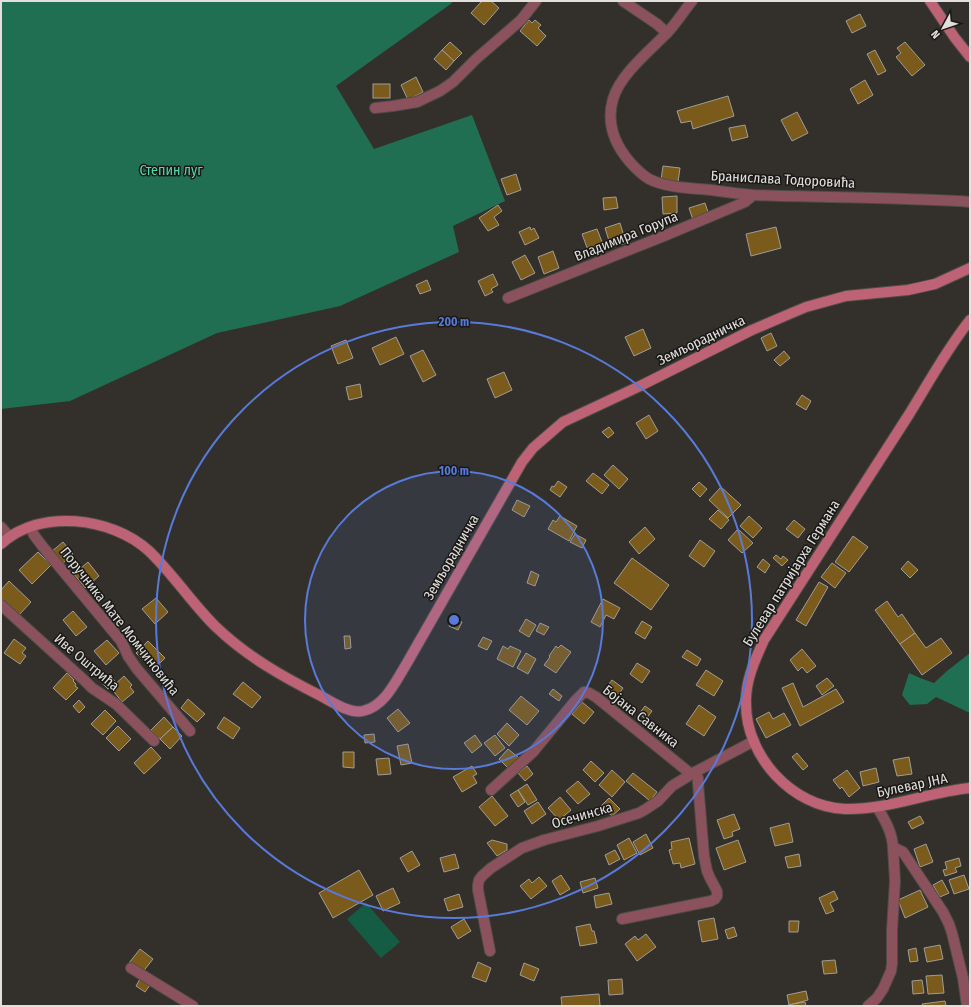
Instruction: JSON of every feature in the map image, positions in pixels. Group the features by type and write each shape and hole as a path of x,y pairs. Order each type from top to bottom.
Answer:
{"street":[{"path":"375,108 417,102 440,91 453,82 521,20 536,1"},
{"path":"623,1 657,24 667,33"},
{"name":"Бранислава Тодоровића","path":"692,1 667,33 624,78 616,91 612,105 612,129 617,144 636,169 649,179 673,186 752,195 862,197 970,202"},
{"path":"930,1 970,57"},
{"name":"Владимира Горупа","path":"508,298 745,202 752,195"},
{"name":"Земљорадничка","path":"1,544 10,536 19,532 54,522 82,522 107,527 133,538 156,558 207,617 242,649 272,669 311,691 350,710 356,712 362,711 379,703 389,691 407,663 522,462 533,448 563,422 640,386 752,330 806,307 846,296 908,290 935,284 970,268"},
{"name":"Булевар патријарха Германа","path":"859,808 843,809 809,800 795,792 774,773 754,741 750,730 747,718 746,703 748,684 754,661 764,640 909,415 956,339 970,320"},
{"path":"1,527 10,536"},
{"name":"Поручника Мате Момчиновића","path":"30,528 43,547 121,641 130,660 190,731"},
{"name":"Иве Оштрића","path":"1,605 88,685 116,704 154,741"},
{"name":"Бојана Савника","path":"491,790 533,752 584,692 596,697 693,773"},
{"name":"Осечинска","path":"490,951 478,885 479,880 491,868 522,848 544,840 598,826 646,809 658,801 672,786 693,773 754,741"},
{"path":"622,919 711,901 718,896 707,871 704,856 698,778 693,773"},
{"name":"Булевар ЈНА","path":"859,808 877,807 948,791 970,788"},
{"path":"868,1006 877,998 883,989 891,971 892,964 892,930 895,881 893,847 890,831 877,807"},
{"path":"893,847 903,852 939,906 949,924 963,978 967,1006"},
{"path":"131,968 192,1006"}],"green space":[{"name":"Степин луг","path":"1,1 451,1 452,3 336,86 374,149 472,115 505,201 453,226 459,252 340,306 217,333 70,401 1,409"},
{"path":"970,653 970,713 936,697 927,704 910,705 902,695 909,673 934,683"},
{"path":"366,903 400,942 381,958 347,919"}],"building":[{"path":"482,1 491,1 499,8 484,25 471,13"},
{"path":"860,14 866,26 852,33 846,21"},
{"path":"529,20 532,23 535,20 541,25 538,28 546,36 537,46 520,31"},
{"path":"450,42 462,53 454,61 442,50"},
{"path":"905,42 925,65 912,76 896,57 901,53 897,48"},
{"path":"442,50 454,61 446,70 434,59"},
{"path":"875,50 886,71 878,75 867,54"},
{"path":"416,77 423,92 408,100 401,85"},
{"path":"865,80 873,95 858,104 850,89"},
{"path":"373,84 390,84 390,98 373,98"},
{"path":"728,96 734,116 693,129 691,121 681,123 677,111"},
{"path":"797,112 808,133 792,141 781,120"},
{"path":"745,125 748,137 732,141 729,128"},
{"path":"663,166 680,168 678,182 661,180"},
{"path":"516,174 521,190 507,195 501,179"},
{"path":"677,196 677,213 663,214 662,197"},
{"path":"616,197 618,208 604,210 603,198"},
{"path":"705,203 709,215 693,220 689,208"},
{"path":"498,205 502,211 494,217 499,225 488,231 479,218"},
{"path":"620,223 626,243 611,247 605,228"},
{"path":"530,227 531,230 534,228 539,238 525,245 519,232"},
{"path":"776,227 781,248 751,256 746,234"},
{"path":"597,229 604,247 589,253 582,234"},
{"path":"553,251 559,268 544,274 538,257"},
{"path":"525,255 535,273 521,280 512,262"},
{"path":"493,274 498,285 491,289 493,292 485,296 478,281"},
{"path":"427,280 431,290 420,294 416,285"},
{"path":"643,329 651,348 634,356 625,337"},
{"path":"771,333 777,346 767,351 761,338"},
{"path":"396,337 404,354 380,365 372,348"},
{"path":"346,340 353,358 338,364 331,346"},
{"path":"423,350 436,375 423,382 410,356"},
{"path":"784,351 790,358 780,366 774,360"},
{"path":"504,372 512,390 495,398 487,379"},
{"path":"360,384 362,397 349,400 346,387"},
{"path":"802,395 811,401 806,410 796,404"},
{"path":"649,415 658,431 646,439 636,423"},
{"path":"609,427 614,433 608,438 602,432"},
{"path":"613,465 628,479 619,489 604,475"},
{"path":"593,473 609,485 602,494 586,481"},
{"path":"558,481 567,487 560,497 550,490"},
{"path":"699,482 707,489 700,497 692,489"},
{"path":"721,487 741,505 728,518 709,500"},
{"path":"517,500 530,506 524,517 512,510"},
{"path":"718,510 729,520 721,529 709,519"},
{"path":"560,516 577,526 569,541 548,529 553,520 556,522"},
{"path":"749,516 762,528 753,538 740,526"},
{"path":"794,520 805,529 798,538 786,529"},
{"path":"645,527 655,539 639,554 629,542"},
{"path":"738,529 753,543 742,553 728,540"},
{"path":"575,534 586,540 582,548 570,542"},
{"path":"853,536 868,547 849,572 835,562"},
{"path":"700,540 715,551 704,567 689,556"},
{"path":"63,542 73,554 62,564 51,552"},
{"path":"38,552 51,565 32,584 19,570"},
{"path":"776,555 781,559 783,556 788,560 782,566 773,558"},
{"path":"632,558 669,585 651,610 614,583"},
{"path":"763,559 770,565 765,573 757,567"},
{"path":"908,561 918,570 910,578 901,569"},
{"path":"88,562 99,576 85,588 74,574"},
{"path":"832,563 846,573 835,588 821,577"},
{"path":"531,571 539,575 535,586 527,583"},
{"path":"9,581 31,602 19,615 1,598 1,590"},
{"path":"819,582 828,587 806,626 796,620"},
{"path":"156,598 168,612 155,624 142,609"},
{"path":"603,599 620,608 614,619 606,615 600,627 591,622"},
{"path":"887,601 898,617 902,614 915,633 900,644 875,610"},
{"path":"73,611 87,627 76,636 63,620"},
{"path":"452,618 462,622 458,630 449,626"},
{"path":"526,619 536,625 529,637 519,631"},
{"path":"642,621 652,627 645,639 635,633"},
{"path":"540,623 549,627 544,635 536,631"},
{"path":"915,633 926,648 941,638 952,653 922,675 900,644"},
{"path":"344,636 350,636 351,648 345,649"},
{"path":"483,637 492,641 487,650 478,646"},
{"path":"14,639 26,648 22,653 26,656 20,664 4,653"},
{"path":"107,640 119,653 106,665 94,651"},
{"path":"148,641 165,658 153,670 136,653"},
{"path":"561,645 571,652 556,673 544,665 556,646 558,648"},
{"path":"503,646 508,649 510,646 521,651 513,667 497,659"},
{"path":"802,649 816,666 807,673 802,667 798,671 790,660"},
{"path":"687,650 701,659 697,666 682,657"},
{"path":"526,653 536,659 528,674 517,668"},
{"path":"637,663 650,671 642,683 630,674"},
{"path":"706,670 723,681 714,696 696,685"},
{"path":"67,673 74,680 73,681 76,684 75,686 78,688 66,700 53,688"},
{"path":"124,676 132,685 130,687 134,692 122,702 111,688"},
{"path":"111,677 116,682 108,689 103,684"},
{"path":"827,678 834,686 822,695 816,686"},
{"path":"612,680 623,688 615,700 603,692"},
{"path":"243,682 261,697 252,708 233,694"},
{"path":"793,683 803,707 836,689 844,702 800,726 782,688"},
{"path":"553,689 562,696 559,701 549,694"},
{"path":"521,696 539,711 527,725 509,710"},
{"path":"188,699 205,714 197,722 181,708"},
{"path":"79,700 85,707 79,713 73,706"},
{"path":"582,702 594,712 584,724 572,714"},
{"path":"699,705 716,717 704,736 686,724"},
{"path":"645,706 652,711 646,719 639,714"},
{"path":"398,709 410,723 398,732 387,718"},
{"path":"105,710 116,721 103,735 91,724"},
{"path":"769,712 773,719 784,713 791,725 766,738 756,719"},
{"path":"164,717 173,727 160,739 151,730"},
{"path":"224,717 240,728 233,739 217,728"},
{"path":"507,723 519,735 509,746 497,734"},
{"path":"118,726 131,739 119,751 106,738"},
{"path":"173,727 182,736 170,749 160,739"},
{"path":"374,734 375,742 365,743 364,735"},
{"path":"475,735 482,745 472,753 464,743"},
{"path":"495,735 505,748 495,756 484,743"},
{"path":"408,744 412,763 401,765 397,746"},
{"path":"151,747 161,758 144,774 134,763"},
{"path":"508,749 519,758 509,769 499,759"},
{"path":"343,752 354,752 354,768 343,767"},
{"path":"797,753 808,766 803,770 792,757"},
{"path":"909,757 912,774 897,776 893,760"},
{"path":"389,758 391,774 378,775 376,759"},
{"path":"591,761 604,773 595,782 583,770"},
{"path":"472,766 477,774 473,776 477,783 462,792 453,777"},
{"path":"527,766 533,774 525,781 518,773"},
{"path":"876,768 879,782 863,786 860,772"},
{"path":"612,770 625,782 612,797 599,785"},
{"path":"847,770 860,788 849,797 842,787 840,789 833,780"},
{"path":"633,773 657,792 650,801 626,781"},
{"path":"578,781 590,794 578,804 566,791"},
{"path":"527,784 537,800 528,805 518,790"},
{"path":"518,790 525,802 518,807 510,795"},
{"path":"492,796 508,816 495,826 479,807"},
{"path":"560,797 571,810 559,820 548,808"},
{"path":"609,798 620,809 612,816 601,806"},
{"path":"538,802 546,814 532,824 524,811"},
{"path":"734,814 740,829 732,832 733,836 724,839 717,820"},
{"path":"920,816 924,823 912,829 908,822"},
{"path":"789,823 793,842 775,846 770,828"},
{"path":"646,834 653,848 640,855 633,842"},
{"path":"629,838 637,853 624,860 617,845"},
{"path":"689,838 695,864 681,868 680,863 673,864 669,850 672,849 671,842"},
{"path":"492,840 507,844 507,850 497,856 487,843"},
{"path":"738,840 746,862 724,870 716,848"},
{"path":"926,844 933,862 920,867 914,849"},
{"path":"615,850 620,859 609,865 605,855"},
{"path":"412,851 420,865 408,872 400,858"},
{"path":"455,854 459,868 444,872 440,858"},
{"path":"799,854 801,866 788,868 785,857"},
{"path":"959,858 961,866 955,868 957,872 945,876 943,870 947,869 945,862"},
{"path":"359,870 373,895 333,918 319,893"},
{"path":"561,875 570,889 560,895 552,881"},
{"path":"964,875 969,889 954,894 949,880"},
{"path":"539,877 547,886 531,899 520,886 529,879 532,883"},
{"path":"595,878 598,888 583,893 580,882"},
{"path":"942,880 949,893 940,897 933,885"},
{"path":"393,888 400,903 383,911 376,896"},
{"path":"920,890 928,907 905,918 898,900"},
{"path":"834,891 838,899 830,903 834,911 826,914 819,898"},
{"path":"609,893 612,904 596,908 594,896"},
{"path":"459,894 463,907 448,911 444,899"},
{"path":"714,918 718,939 702,942 698,921"},
{"path":"464,919 471,931 458,939 451,927"},
{"path":"789,921 799,921 798,932 789,932"},
{"path":"590,924 592,931 594,931 597,943 580,946 576,927"},
{"path":"734,927 737,936 728,939 725,930"},
{"path":"646,934 656,947 637,961 625,944 635,936 638,940"},
{"path":"940,945 943,959 927,962 924,948"},
{"path":"916,948 918,961 910,962 908,950"},
{"path":"140,949 153,959 142,973 129,963"},
{"path":"835,960 837,973 824,974 822,961"},
{"path":"478,962 491,968 486,982 472,977"},
{"path":"524,963 539,969 534,981 520,975"},
{"path":"942,975 944,993 928,994 926,976"},
{"path":"140,979 150,985 145,992 136,986"},
{"path":"622,979 623,994 609,995 608,980"},
{"path":"922,980 924,993 913,994 912,981"},
{"path":"806,991 808,1000 789,1005 787,995"},
{"path":"599,994 600,1006 562,1006 561,997"},
{"path":"945,1001 946,1006 923,1006 922,1004"},
{"path":"805,1002 806,1006 788,1005"}]}
